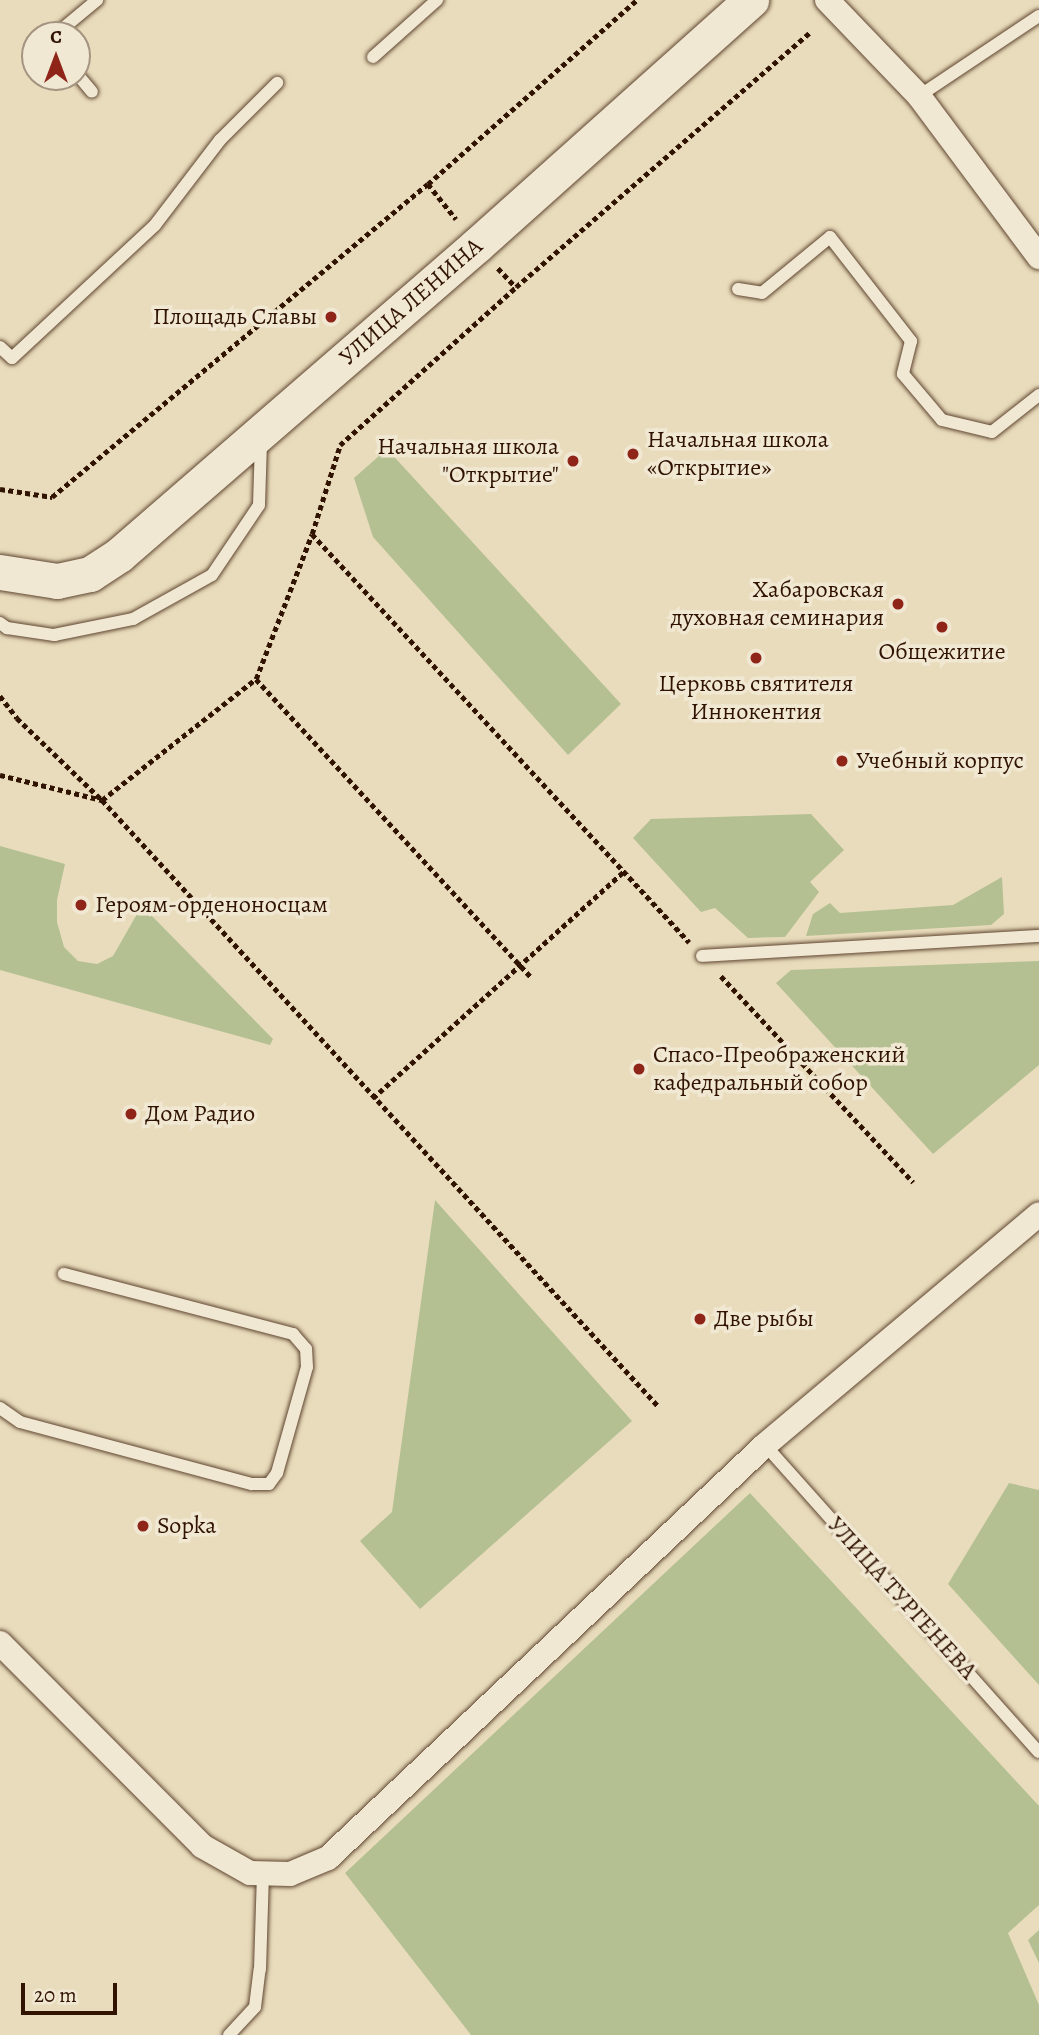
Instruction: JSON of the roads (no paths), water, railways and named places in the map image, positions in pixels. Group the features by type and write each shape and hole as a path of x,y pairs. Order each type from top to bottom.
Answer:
{"main road":[{"name":"УЛИЦА ЛЕНИНА","path":"0,572 57,581 90,574 119,555 261,434 751,0"}],"street":[{"path":"827,0 919,96 1039,257"},
{"path":"0,1643 202,1846 250,1873 290,1874 328,1858 765,1446 1039,1214"}],"lane":[{"path":"72,21 97,0"},
{"path":"373,57 437,0"},
{"path":"919,96 1039,16"},
{"path":"0,347 12,358 155,225 220,140 277,83"},
{"path":"738,289 762,293 830,237 911,341 903,374 942,419 992,432 1039,395"},
{"path":"0,623 7,628 54,635 133,619 212,575 259,505 261,434"},
{"path":"702,956 1039,936"},
{"path":"0,1408 20,1422 252,1484 269,1484 277,1473 307,1367 306,1349 293,1334 64,1274"},
{"name":"УЛИЦА ТУРГЕНЕВА","path":"765,1446 1039,1752"},
{"path":"229,2035 255,2007 260,1969 262,1873"}],"place":[{"name":"Площадь Славы","path":"331,317"},
{"name":"Начальная школа «Открытие»","path":"633,454"},
{"name":"Начальная школа \"Открытие\"","path":"573,461"},
{"name":"Хабаровская духовная семинария","path":"898,604"},
{"name":"Общежитие","path":"942,627"},
{"name":"Церковь святителя Иннокентия","path":"756,658"},
{"name":"Учебный корпус","path":"842,761"},
{"name":"Героям-орденоносцам","path":"81,905"},
{"name":"Спасо-Преображенский кафедральный собор","path":"639,1069"},
{"name":"Дом Радио","path":"131,1114"},
{"name":"Две рыбы","path":"700,1319"},
{"name":"Sopka","path":"143,1526"}]}
